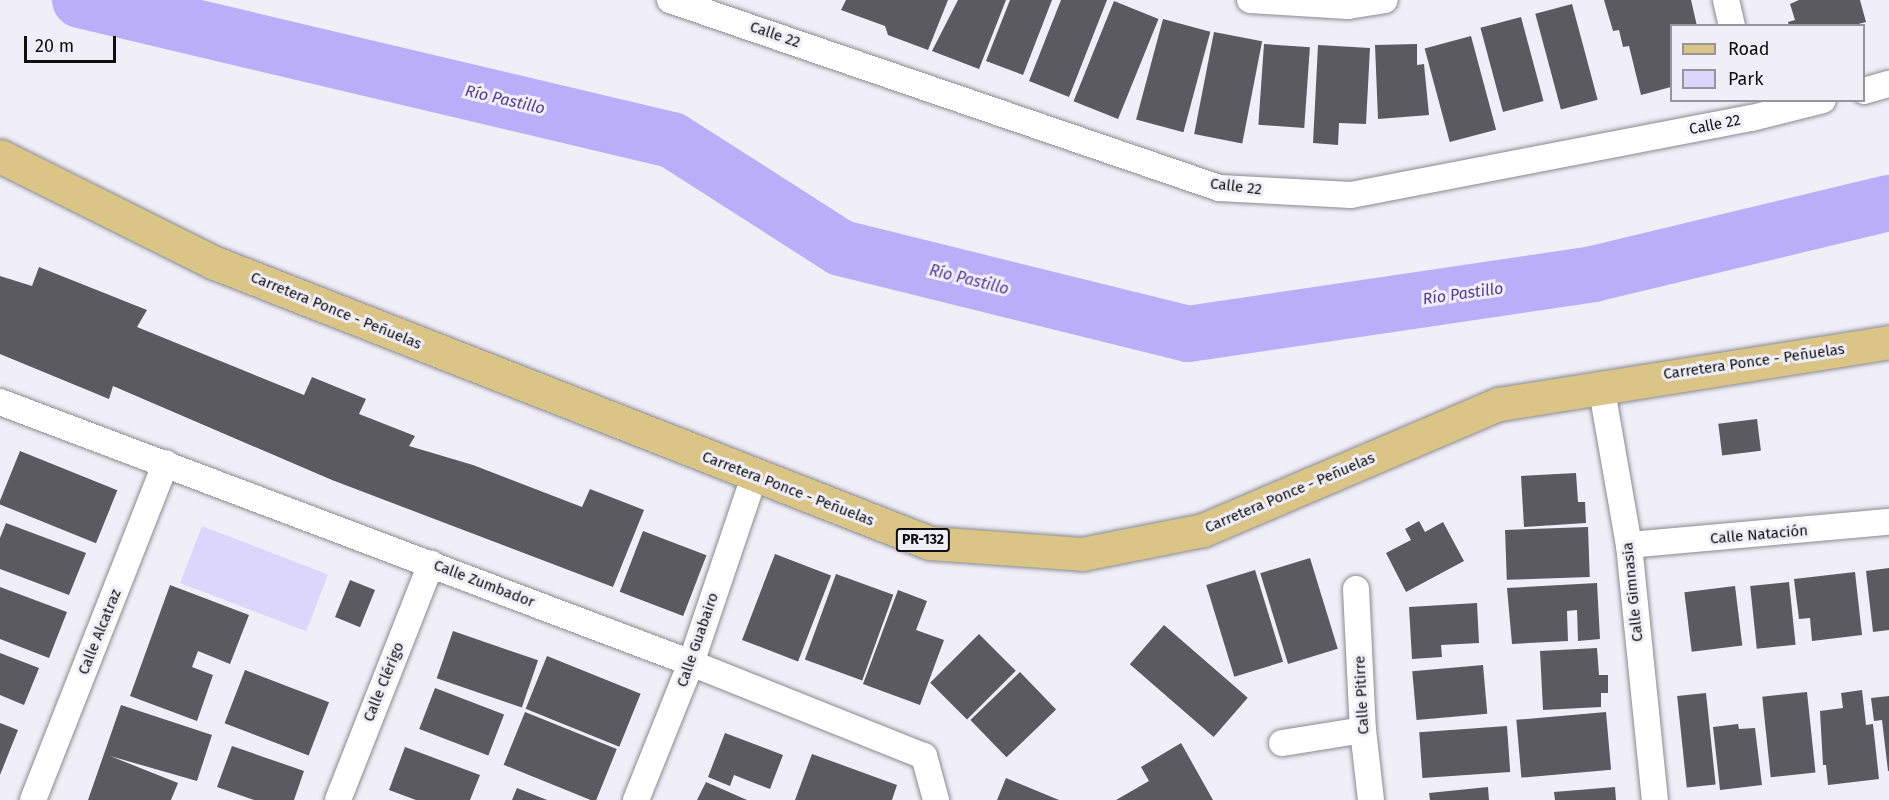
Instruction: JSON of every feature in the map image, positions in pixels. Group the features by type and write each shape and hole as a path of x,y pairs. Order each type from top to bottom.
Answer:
{"main road":[{"name":"Carretera Ponce - Peñuelas","path":"0,156 215,263 754,477 930,543 1082,554 1203,530 1499,404 1601,385 1889,342"}],"street":[{"name":"Calle 22","path":"670,0 1219,188 1351,195 1750,109 1807,102"},
{"path":"1250,0 1348,6 1385,0"},
{"path":"1726,0 1732,24"},
{"path":"1865,90 1889,84"},
{"name":"Calle Gimnasia","path":"1601,385 1629,545 1655,800"},
{"name":"Calle Zumbador","path":"0,402 691,663 924,756 936,800"},
{"name":"Calle Alcatraz","path":"33,800 166,463"},
{"name":"Calle Guabairo","path":"636,800 691,663 754,477"},
{"name":"Calle Natación","path":"1629,545 1889,522"},
{"name":"Calle Clérigo","path":"338,800 431,564"},
{"name":"Calle Pitirre","path":"1356,589 1363,730 1371,800"},
{"path":"1282,743 1363,730"}],"green space":[{"path":"202,526 328,574 306,631 180,583"}],"building":[{"path":"846,0 948,0 928,50 888,35 885,26 841,10"},
{"path":"958,0 1006,0 979,69 932,51"},
{"path":"1010,0 1052,0 1023,75 986,61"},
{"path":"1061,0 1107,0 1069,97 1029,81"},
{"path":"1604,0 1691,0 1697,24 1670,24 1670,87 1641,95 1629,46 1623,47 1619,30 1613,31"},
{"path":"1799,0 1860,0 1866,22 1858,24 1788,24 1788,22 1795,20 1790,4"},
{"path":"1114,1 1159,19 1118,119 1074,101"},
{"path":"1572,4 1598,100 1561,109 1535,14"},
{"path":"1521,17 1544,101 1503,112 1480,28"},
{"path":"1163,19 1210,32 1183,132 1136,119"},
{"path":"1214,32 1262,41 1242,143 1194,134"},
{"path":"1471,36 1496,130 1450,142 1425,48"},
{"path":"1264,44 1310,47 1304,128 1258,125"},
{"path":"1417,44 1417,65 1424,64 1429,115 1378,119 1375,45"},
{"path":"1318,45 1370,48 1366,124 1339,123 1338,145 1313,143"},
{"path":"39,267 147,310 137,327 304,395 312,377 366,399 359,414 415,436 409,446 473,465 582,507 590,489 644,510 613,587 332,480 113,386 109,399 0,354 0,276 32,286"},
{"path":"1757,419 1761,451 1722,456 1718,424"},
{"path":"20,451 117,490 96,543 0,504"},
{"path":"1576,473 1578,502 1585,502 1586,523 1524,527 1521,476"},
{"path":"1419,521 1425,532 1443,522 1464,561 1406,592 1386,553 1411,540 1405,529"},
{"path":"6,523 86,553 69,595 0,569 0,538"},
{"path":"1588,527 1590,577 1507,580 1505,530"},
{"path":"643,531 706,555 683,616 620,592"},
{"path":"775,554 831,576 798,661 742,640"},
{"path":"1310,558 1338,649 1288,664 1260,573"},
{"path":"1889,568 1889,630 1873,632 1866,571"},
{"path":"1255,570 1283,662 1234,677 1206,585"},
{"path":"1855,572 1862,635 1812,641 1810,618 1799,619 1794,579"},
{"path":"836,574 893,595 862,680 805,660"},
{"path":"350,580 375,590 360,627 335,617"},
{"path":"1789,582 1796,645 1757,649 1750,586"},
{"path":"1597,583 1600,639 1578,641 1577,610 1567,611 1568,641 1512,644 1507,588"},
{"path":"170,585 249,615 230,664 198,651 192,667 213,675 197,721 130,696"},
{"path":"1735,586 1742,646 1692,652 1684,592"},
{"path":"0,587 67,612 49,658 0,639"},
{"path":"898,590 927,601 916,630 944,640 920,705 863,684"},
{"path":"1477,603 1479,643 1441,645 1442,657 1412,659 1409,607"},
{"path":"1164,625 1248,698 1214,737 1130,664"},
{"path":"453,631 538,660 522,708 437,678"},
{"path":"979,634 1016,671 967,720 930,683"},
{"path":"1597,648 1599,675 1608,675 1608,693 1601,693 1601,707 1543,710 1540,651"},
{"path":"0,653 39,668 24,705 0,695"},
{"path":"547,656 641,694 619,747 526,709"},
{"path":"1483,665 1487,714 1417,720 1412,671"},
{"path":"245,670 329,702 309,755 225,723"},
{"path":"1020,672 1056,709 1006,757 970,720"},
{"path":"435,688 504,715 488,756 419,729"},
{"path":"1862,690 1866,725 1873,724 1879,779 1828,785 1826,765 1823,765 1820,711 1843,708 1841,693"},
{"path":"1807,692 1815,773 1771,777 1762,697"},
{"path":"1706,693 1716,784 1687,788 1677,696"},
{"path":"1889,696 1888,771 1882,720 1874,721 1871,698"},
{"path":"121,705 212,735 197,781 110,756 178,783 171,800 88,800"},
{"path":"525,712 617,749 596,800 591,800 504,765"},
{"path":"1606,712 1611,770 1521,778 1516,720"},
{"path":"0,723 18,730 0,775"},
{"path":"1738,724 1739,729 1755,728 1762,785 1720,790 1713,727"},
{"path":"1507,726 1510,772 1422,778 1419,732"},
{"path":"725,733 783,755 770,789 734,775 730,786 708,777"},
{"path":"1181,743 1213,800 1116,800 1149,781 1141,767"},
{"path":"232,746 304,771 294,800 254,800 217,787"},
{"path":"405,747 480,775 470,800 416,800 389,790"},
{"path":"812,754 897,785 892,800 795,800"},
{"path":"1006,778 1059,800 997,800"},
{"path":"706,782 747,800 697,800"},
{"path":"1488,787 1489,800 1430,800 1429,793"},
{"path":"1615,787 1616,800 1555,800 1554,792"},
{"path":"517,788 547,800 512,800"}],"waterway":[{"name":"Río Pastillo","path":"80,0 672,140 841,248 1188,334 1593,274 1889,203"}]}
